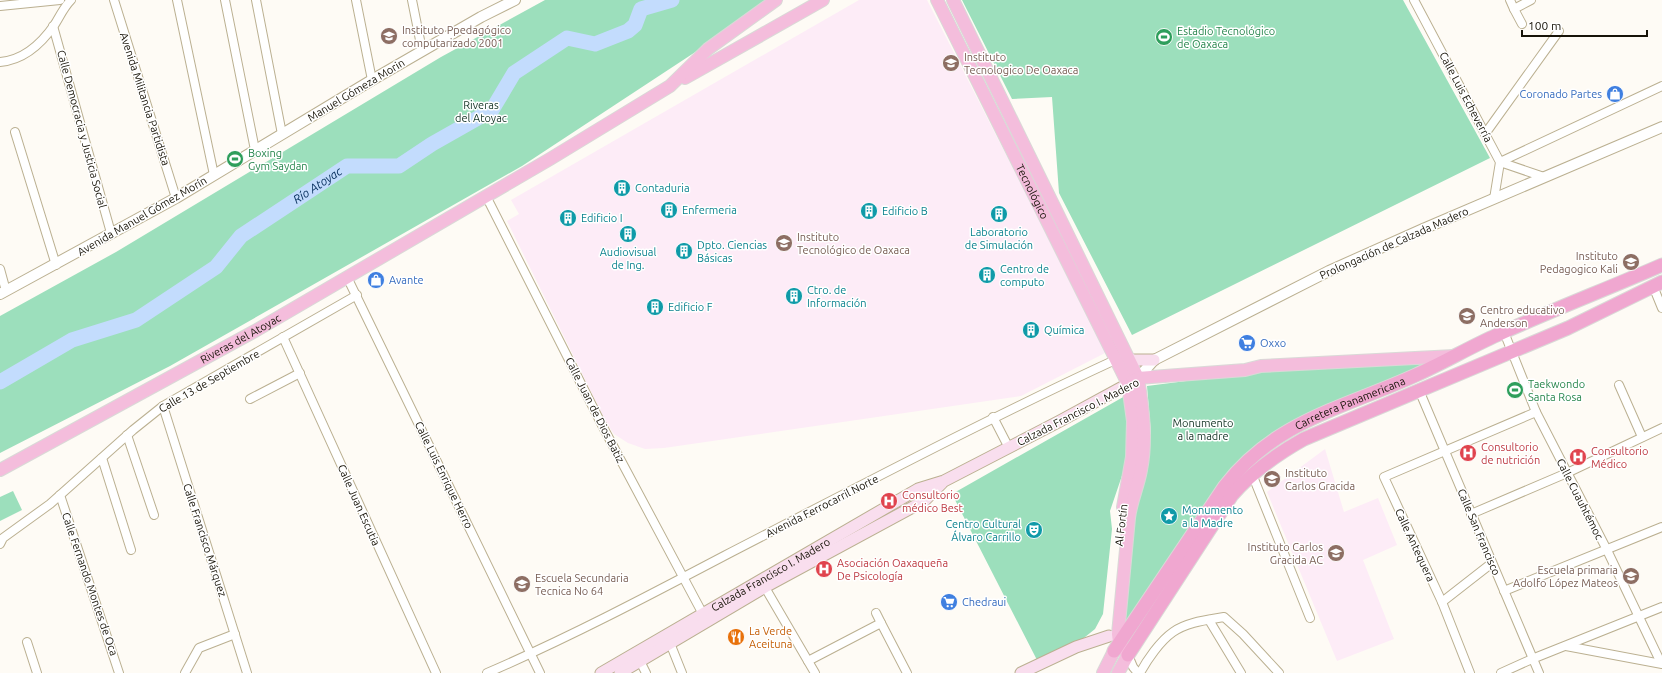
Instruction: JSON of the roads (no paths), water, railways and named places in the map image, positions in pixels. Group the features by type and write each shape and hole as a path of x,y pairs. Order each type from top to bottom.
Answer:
{"highway":[{"name":"Carretera Panamericana","path":"1117,639 1235,473 1268,443 1314,416 1415,375 1504,332 1662,264"},
{"name":"Carretera Panamericana","path":"1130,668 1147,625 1232,495 1252,474 1275,455 1304,438 1568,328 1658,284"}],"main road":[{"name":"Riveras del Atoyac","path":"0,470 255,331 670,86 708,49 776,0"},
{"path":"670,86 823,0"},
{"name":"Tecnológico","path":"937,0 1115,360 1133,381"},
{"name":"Tecnológico","path":"953,0 1129,360 1133,381"},
{"path":"975,76 987,69"},
{"path":"1055,237 1066,231"},
{"name":"Calzada Francisco I. Madero","path":"600,673 763,584 924,501 944,481 1060,422 1133,381 1245,370 1261,366 1305,362 1454,356"},
{"path":"1129,360 1154,360"},
{"name":"Al Fortín","path":"1117,639 1131,507 1141,472 1145,446 1142,403 1133,381"},
{"name":"Calzada Francisco I. Madero","path":"620,673 670,643 704,617"},
{"path":"1117,639 1130,668"},
{"path":"1021,673 1076,647 1117,639"},
{"path":"1103,673 1117,639"}],"street":[{"path":"0,6 60,0"},
{"path":"0,62 11,61 30,52 53,26 71,0"},
{"name":"Avenida Militancia Partidista","path":"114,0 176,198"},
{"path":"177,0 214,175"},
{"path":"225,0 255,150"},
{"path":"256,0 282,134"},
{"path":"356,0 372,80"},
{"path":"412,0 422,50"},
{"name":"Manuel Gómeza Morin","path":"282,134 422,50 515,0"},
{"name":"Calle Luis Echeverría","path":"1414,0 1500,162"},
{"path":"1510,0 1522,24"},
{"path":"1514,9 1531,0"},
{"name":"Calle Democracia y Justicia Social","path":"53,26 111,233"},
{"path":"1486,134 1559,31"},
{"path":"1500,162 1662,86"},
{"name":"Prolongación de Calzada Madero","path":"1133,381 1154,360 1329,272 1544,177 1662,127"},
{"path":"15,132 56,265"},
{"name":"Avenida Manuel Gómez Morín","path":"3,293 176,198 282,134"},
{"path":"1500,162 1544,177"},
{"path":"1494,199 1500,162"},
{"name":"Calle Juan de Dios Batiz","path":"486,196 603,426 704,617"},
{"path":"0,269 3,293"},
{"name":"Calle Luis Enrique Herro","path":"347,276 540,673"},
{"path":"1658,284 1662,308"},
{"name":"Calle 13 de Septiembre","path":"0,544 3,538 60,495 127,435 163,406 357,295"},
{"name":"Calle Cuauhtémoc","path":"1504,332 1536,412 1606,548 1638,617 1662,663"},
{"name":"Calle Juan Escutia","path":"283,337 436,673"},
{"name":"Avenida Ferrocarril Norte","path":"487,673 530,654 683,578 993,418 1115,360"},
{"path":"250,399 300,373"},
{"path":"1619,385 1642,437"},
{"name":"Calle San Francisco","path":"1419,390 1539,673"},
{"name":"Calle Francisco Márquez","path":"163,406 247,673"},
{"path":"1444,451 1536,412"},
{"path":"993,418 1009,448"},
{"path":"1471,514 1567,473 1662,428"},
{"path":"127,435 154,515"},
{"name":"Calle Antequera","path":"1444,451 1384,477 1442,602 1470,673"},
{"path":"102,458 132,550"},
{"path":"1252,474 1310,618"},
{"name":"Calle Fernando Montes de Oca","path":"60,495 119,673"},
{"path":"1504,591 1606,548 1662,527"},
{"path":"1442,602 1492,563"},
{"path":"763,584 815,673"},
{"path":"1501,673 1532,658 1662,608"},
{"path":"876,613 907,673"},
{"path":"1130,668 1147,660 1173,632 1191,624 1224,617 1243,634 1280,673"},
{"path":"1209,620 1241,673"},
{"path":"808,661 881,623"},
{"path":"1117,639 1147,625"},
{"path":"185,673 199,648 234,634"},
{"path":"27,642 37,673"},
{"path":"670,643 682,673"},
{"path":"1566,646 1662,663"},
{"path":"640,661 646,673"}],"waterway":[{"name":"Río Atoyac","path":"0,382 72,340 136,320 216,267 241,236 347,166 399,166 432,144 492,110 514,73 567,38 595,44 628,31 635,25 641,9 672,0"}],"place":[{"name":"Instituto Ppedagógico computarizado 2001","path":"389,36"},
{"name":"Estadio Tecnológico de Oaxaca","path":"1164,37"},
{"name":"Instituto Tecnologico De Oaxaca","path":"951,63"},
{"name":"Coronado Partes","path":"1615,94"},
{"name":"Boxing Gym Saydan","path":"235,159"},
{"name":"Contaduria","path":"622,188"},
{"name":"Enfermeria","path":"669,210"},
{"name":"Edificio B","path":"869,211"},
{"name":"Laboratorio de Simulación","path":"999,214"},
{"name":"Edificio I","path":"568,218"},
{"name":"Audiovisual de Ing.","path":"628,234"},
{"name":"Instituto Tecnológico de Oaxaca","path":"784,243"},
{"name":"Dpto. Ciencias Básicas","path":"684,251"},
{"name":"Instituto Pedagogico Kali","path":"1631,262"},
{"name":"Centro de computo","path":"987,275"},
{"name":"Avante","path":"376,280"},
{"name":"Ctro. de Información","path":"794,296"},
{"name":"Edificio F","path":"655,307"},
{"name":"Centro educativo Anderson","path":"1467,316"},
{"name":"Química","path":"1031,330"},
{"name":"Oxxo","path":"1247,343"},
{"name":"Taekwondo Santa Rosa","path":"1515,390"},
{"name":"Consultorio de nutrición","path":"1468,453"},
{"name":"Consultorio Médico","path":"1578,457"},
{"name":"Instituto Carlos Gracida","path":"1272,479"},
{"name":"Consultorio médico Best","path":"889,501"},
{"name":"Monumento a la Madre","path":"1169,516"},
{"name":"Centro Cultural Álvaro Carrillo","path":"1034,530"},
{"name":"Instituto Carlos Gracida AC","path":"1336,553"},
{"name":"Asociación Oaxaqueña De Psicología","path":"824,569"},
{"name":"Escuela primaria Adolfo López Mateos","path":"1631,576"},
{"name":"Escuela Secundaria Tecnica No 64","path":"522,584"},
{"name":"Chedraui","path":"949,602"},
{"name":"La Verde Aceituna","path":"736,637"}],"park label":[{"name":"Monumento a la madre","path":"1203,429"}]}
